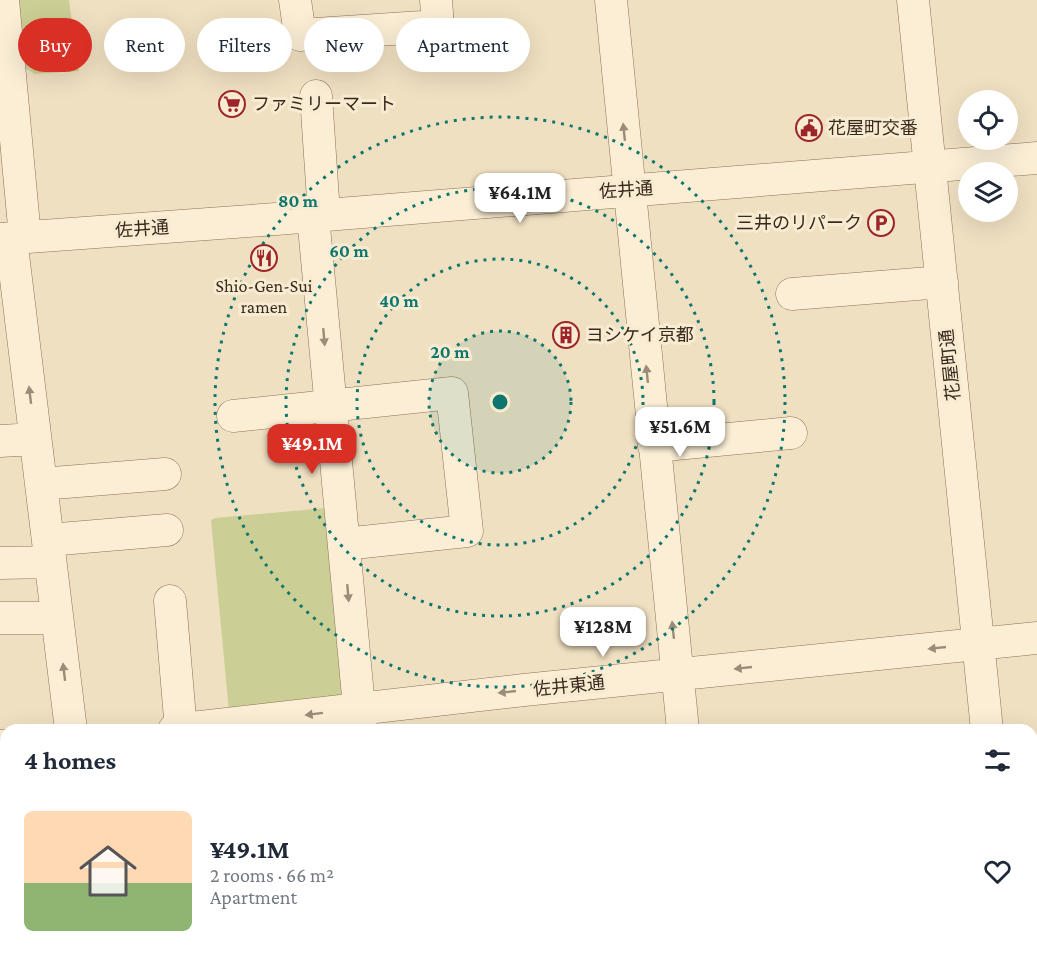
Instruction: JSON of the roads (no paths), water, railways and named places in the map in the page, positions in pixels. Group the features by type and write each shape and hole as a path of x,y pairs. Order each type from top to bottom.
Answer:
{"street":[{"path":"3,0 12,238 12,343 35,440 69,724"},
{"path":"295,0 300,35 438,26 435,0"},
{"path":"611,0 682,724"},
{"name":"花屋町通","path":"914,0 986,724"},
{"path":"316,96 318,215 331,406 360,720"},
{"name":"佐井通","path":"12,238 1037,158"},
{"path":"792,294 942,282"},
{"path":"233,416 452,393 467,531 344,544"},
{"path":"654,446 791,433"},
{"path":"0,441 35,440"},
{"path":"41,484 165,474"},
{"path":"0,563 49,551 166,530"},
{"path":"170,601 177,724"},
{"path":"0,618 57,618"},
{"name":"佐井東通","path":"287,724 360,720 677,674 1037,638"}],"place":[{"name":"ファミリーマート","path":"232,104"},
{"name":"花屋町交番","path":"809,128"},
{"name":"三井のリパーク","path":"881,223"},
{"name":"Shio-Gen-Sui ramen","path":"264,258"},
{"name":"ヨシケイ京都","path":"566,335"}]}
